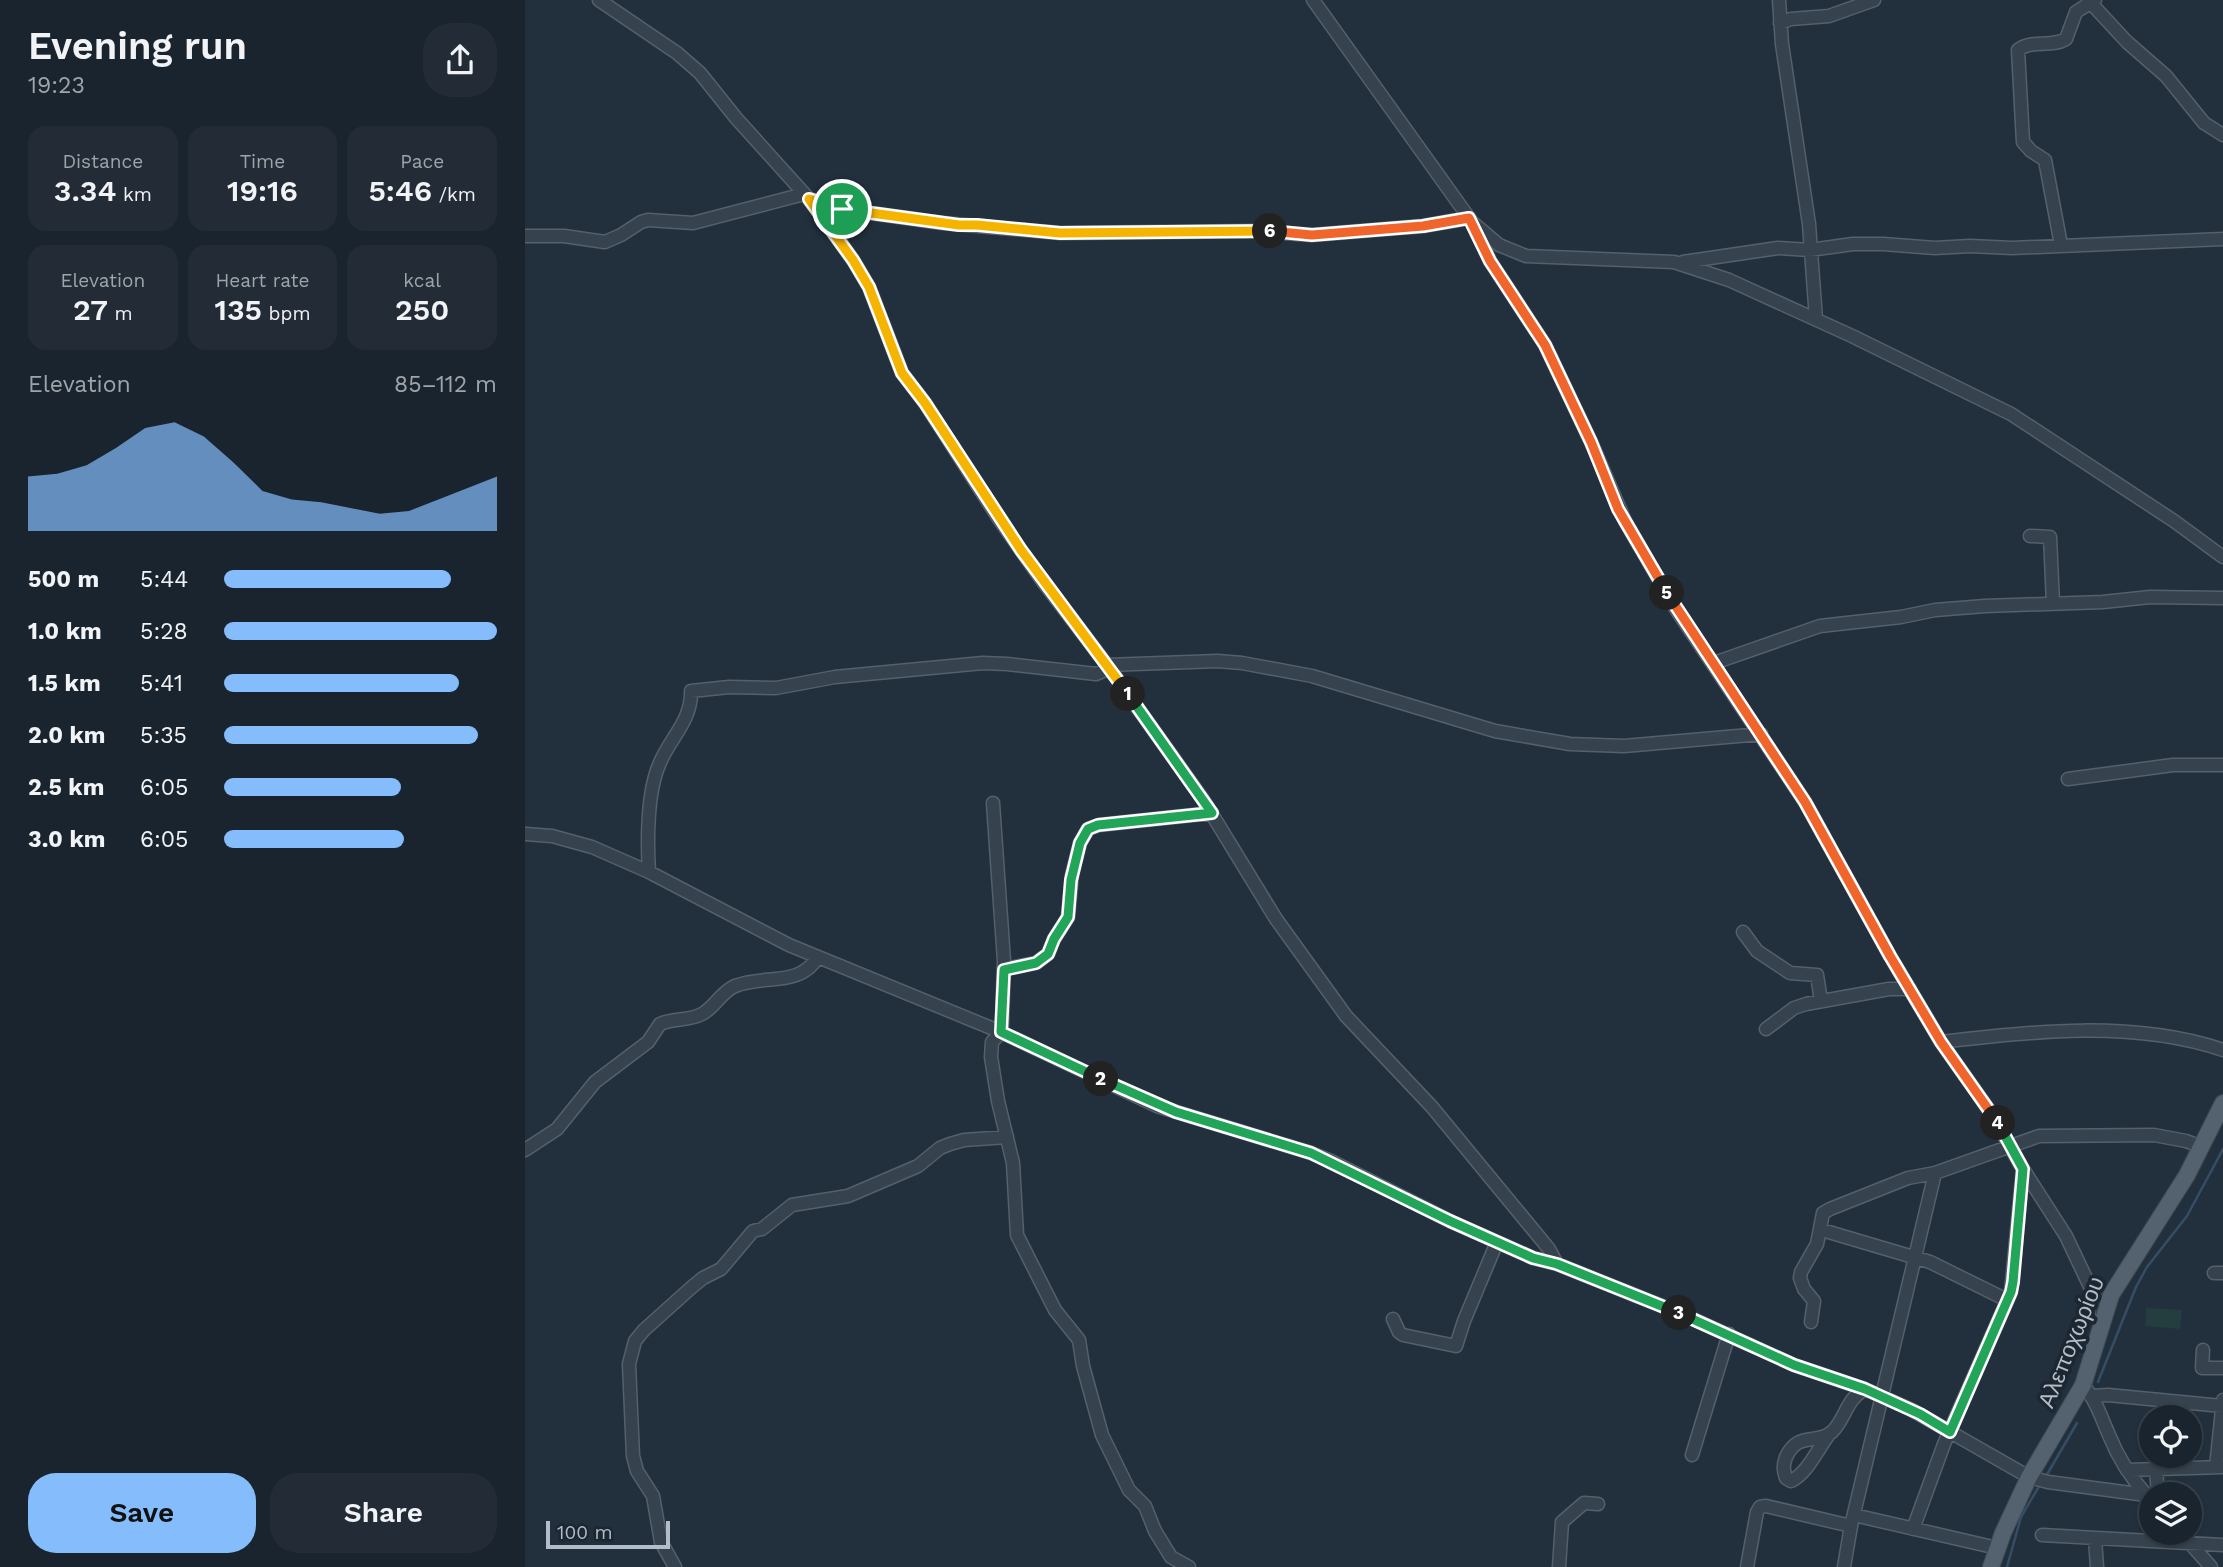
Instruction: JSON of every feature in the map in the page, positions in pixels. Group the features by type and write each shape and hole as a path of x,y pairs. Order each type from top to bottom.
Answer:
{"main road":[{"name":"Αλεποχωρίου","path":"1991,1567 1997,1548 2031,1477 2063,1423 2088,1391 2103,1314 2111,1296 2202,1147 2223,1103"}],"street":[{"path":"599,0 677,53 700,73 736,118 807,196 869,287 902,373 925,403 1021,550 1212,813 1266,904 1346,1016 1432,1107 1549,1250 1557,1264"},
{"path":"1313,0 1470,220 1490,261 1545,345 1625,521 1677,609 1821,828 1941,1042 1991,1113 2066,1236 2103,1314"},
{"path":"1779,0 1809,224 1816,319"},
{"path":"1780,23 1791,19 1829,16 1874,0"},
{"path":"2061,245 2045,160 2023,142 2018,50 2028,44 2061,43 2066,39 2075,12 2092,1 2127,42 2166,76 2204,123 2223,135"},
{"path":"525,236 564,236 605,242 648,220 693,223 807,196 842,209 950,224 1060,233 1258,231 1312,235 1470,220 1499,245 1526,256 1678,262 1778,248 1810,250 1853,244 2012,248 2223,240"},
{"path":"1678,262 1729,280 1816,319 2011,414 2174,521 2223,557"},
{"path":"2030,536 2050,537 2053,603"},
{"path":"1714,663 1820,626 1901,617 1935,610 2150,597 2223,598"},
{"path":"1107,665 1217,661 1242,663 1312,676 1495,731 1570,744 1624,747 1761,734"},
{"path":"649,872 648,843 653,786 664,754 687,716 691,691 776,688 835,677 983,663 1096,674 1103,671 1107,665"},
{"path":"2068,779 2173,765 2223,765"},
{"path":"993,803 1004,970 1001,1032 992,1042 991,1057 1014,1174 1017,1235 1055,1310 1079,1340 1083,1366 1102,1435 1129,1490 1145,1506 1155,1531 1171,1557 1189,1567"},
{"path":"1004,970 1036,963 1048,954 1068,917 1071,880 1080,843 1088,829 1098,825 1212,813"},
{"path":"525,834 578,842 649,872 779,940 1001,1032 1157,1105 1311,1153 1533,1258 1557,1264 1729,1334 1794,1365 1865,1389 1920,1414 2031,1477 2048,1482 2139,1494"},
{"path":"1744,932 1757,951 1790,973 1817,975 1821,1001"},
{"path":"525,1150 557,1129 595,1082 648,1042 660,1024 698,1016 737,985 792,977 812,967 818,957"},
{"path":"1766,1029 1794,1008 1889,989 1910,989"},
{"path":"1941,1042 2048,1033 2123,1032 2183,1040 2223,1050"},
{"path":"1811,1322 1814,1301 1801,1284 1801,1272 1814,1251 1822,1230 1825,1211 1908,1178 1935,1173 2031,1137 2154,1135 2202,1147"},
{"path":"675,1567 661,1542 653,1496 635,1465 631,1447 629,1364 635,1341 703,1278 721,1269 753,1231 762,1230 792,1205 848,1196 918,1166 940,1148 950,1144 964,1140 1006,1137"},
{"path":"1913,1529 1927,1487 2013,1282 2023,1169"},
{"path":"1844,1567 1935,1173"},
{"path":"1822,1230 1943,1267 2007,1300"},
{"path":"1392,1319 1403,1335 1456,1346 1497,1242"},
{"path":"1692,1455 1729,1334"},
{"path":"2203,1350 2202,1368 2223,1368"},
{"path":"1830,1433 1840,1422 1856,1394 1865,1389"},
{"path":"2088,1391 2222,1406"},
{"path":"2088,1391 2127,1470 2139,1482"},
{"path":"2127,1470 2219,1467 2223,1400"},
{"path":"2154,1482 2156,1469"},
{"path":"1559,1567 1562,1522 1584,1503 1598,1504"},
{"path":"1747,1567 1757,1512 1760,1507 1766,1506 1913,1529 1997,1548"},
{"path":"2042,1535 2139,1542"},
{"path":"2095,1539 2097,1567"},
{"path":"2191,1545 2210,1566"},
{"path":"2202,1545 2223,1545"}],"green space":[{"path":"2146,1308 2182,1310 2180,1329 2145,1326"}],"waterway":[{"path":"2098,1382 2136,1287 2147,1267 2187,1216 2223,1149"},
{"path":"2045,1478 2077,1423"},
{"path":"2007,1567 2021,1517 2041,1483"}],"route":[{"path":"809,199 842,209 959,225 1060,233 1258,231 1312,235 1423,226 1469,218 1490,261 1545,345 1625,521 1677,609 1821,828 1890,956 1941,1042 2000,1127 2023,1169 2011,1292 1950,1432 1920,1414 1865,1389 1794,1365 1679,1313 1557,1264 1533,1258 1450,1221 1347,1168 1311,1153 1157,1105 1001,1032 1004,970 1036,963 1048,954 1068,917 1071,880 1080,843 1088,829 1098,825 1212,813 1107,665 1044,583 999,519 925,403 902,373 869,287 809,199"}]}
